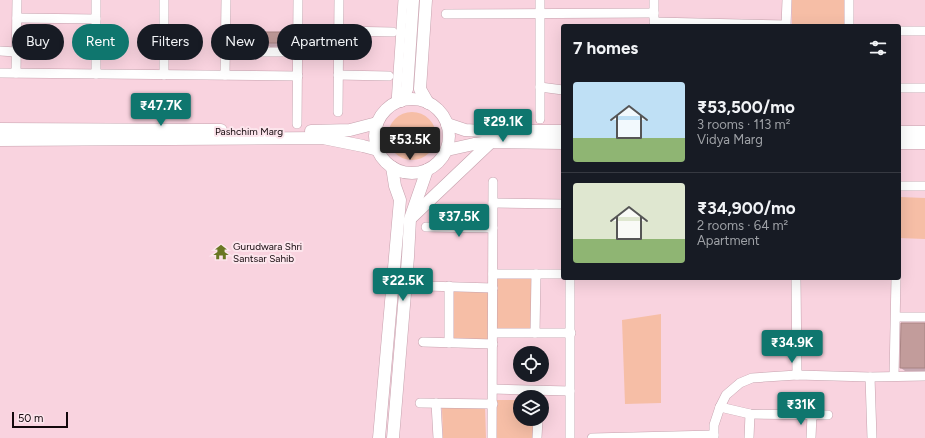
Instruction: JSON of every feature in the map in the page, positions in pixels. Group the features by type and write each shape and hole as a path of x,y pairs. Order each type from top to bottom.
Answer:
{"main road":[{"path":"398,102 407,89 413,0"},
{"path":"426,0 420,89 428,102"},
{"path":"410,99 428,102 441,113 447,124 449,132 447,150 442,158 427,170 416,173 404,172 392,168 381,157 378,150 375,137 377,123 384,112 398,102 410,99"},
{"name":"Pashchim Marg","path":"0,129 319,131 350,130 377,123"},
{"path":"447,124 465,130 561,131"},
{"path":"901,132 925,132"},
{"name":"Pashchim Marg","path":"0,140 323,138 378,150"},
{"path":"447,150 491,142 561,142"},
{"path":"410,219 491,142"},
{"path":"901,143 925,143"},
{"path":"379,438 400,200 395,186 392,168"},
{"path":"393,438 410,219 427,170"}],"street":[{"path":"17,0 17,24"},
{"path":"96,0 96,74"},
{"path":"164,0 164,75"},
{"path":"226,0 226,24"},
{"path":"298,0 298,24"},
{"path":"339,0 339,24"},
{"path":"398,102 403,0"},
{"path":"540,0 540,119"},
{"path":"654,0 654,20"},
{"path":"786,24 787,0"},
{"path":"849,0 849,24"},
{"path":"446,14 540,13 654,20 760,24"},
{"path":"17,18 96,19"},
{"path":"901,31 925,31"},
{"path":"372,32 394,32"},
{"path":"0,51 12,52"},
{"path":"16,60 16,73"},
{"path":"225,75 226,60"},
{"path":"297,124 298,60"},
{"path":"338,60 338,112"},
{"path":"0,73 298,76"},
{"path":"338,75 389,76"},
{"path":"540,88 561,90"},
{"path":"901,88 925,88"},
{"path":"492,438 493,182"},
{"path":"901,186 925,186"},
{"path":"493,203 561,204"},
{"path":"426,227 493,228"},
{"path":"493,274 561,274"},
{"path":"535,333 536,274"},
{"path":"570,280 570,438"},
{"path":"796,280 798,375"},
{"path":"894,376 896,280"},
{"path":"426,286 493,288"},
{"path":"448,343 449,286"},
{"path":"896,317 925,317"},
{"path":"493,333 571,333"},
{"path":"423,342 493,344"},
{"path":"592,438 714,437 714,425 720,407 726,396 740,383 752,378 798,375 870,377 925,376"},
{"path":"870,377 872,438"},
{"path":"492,388 513,391"},
{"path":"549,393 570,391"},
{"path":"420,403 493,404"},
{"path":"436,403 438,438"},
{"path":"720,407 750,414 828,415"},
{"path":"750,414 750,438"},
{"path":"812,415 812,438"},
{"path":"537,438 538,426"}],"shaded area":[{"path":"792,0 844,0 844,24 792,24"},
{"path":"407,112 417,112 426,116 432,122 435,127 435,145 426,156 417,160 407,160 398,156 392,150 388,141 388,131 392,122 398,116"},
{"path":"901,197 925,198 925,239 901,238"},
{"path":"496,279 533,279 533,330 496,329"},
{"path":"451,290 490,290 490,340 451,339"},
{"path":"661,314 661,403 625,404 622,320"},
{"path":"496,400 513,400 513,426 534,426 534,438 496,438"},
{"path":"485,407 486,438 443,438 442,408"}],"building":[{"path":"269,32 277,32 277,43 269,43"},
{"path":"901,323 925,323 925,368 900,368"}],"place":[{"name":"Gurudwara Shri Santsar Sahib","path":"221,252"}]}
